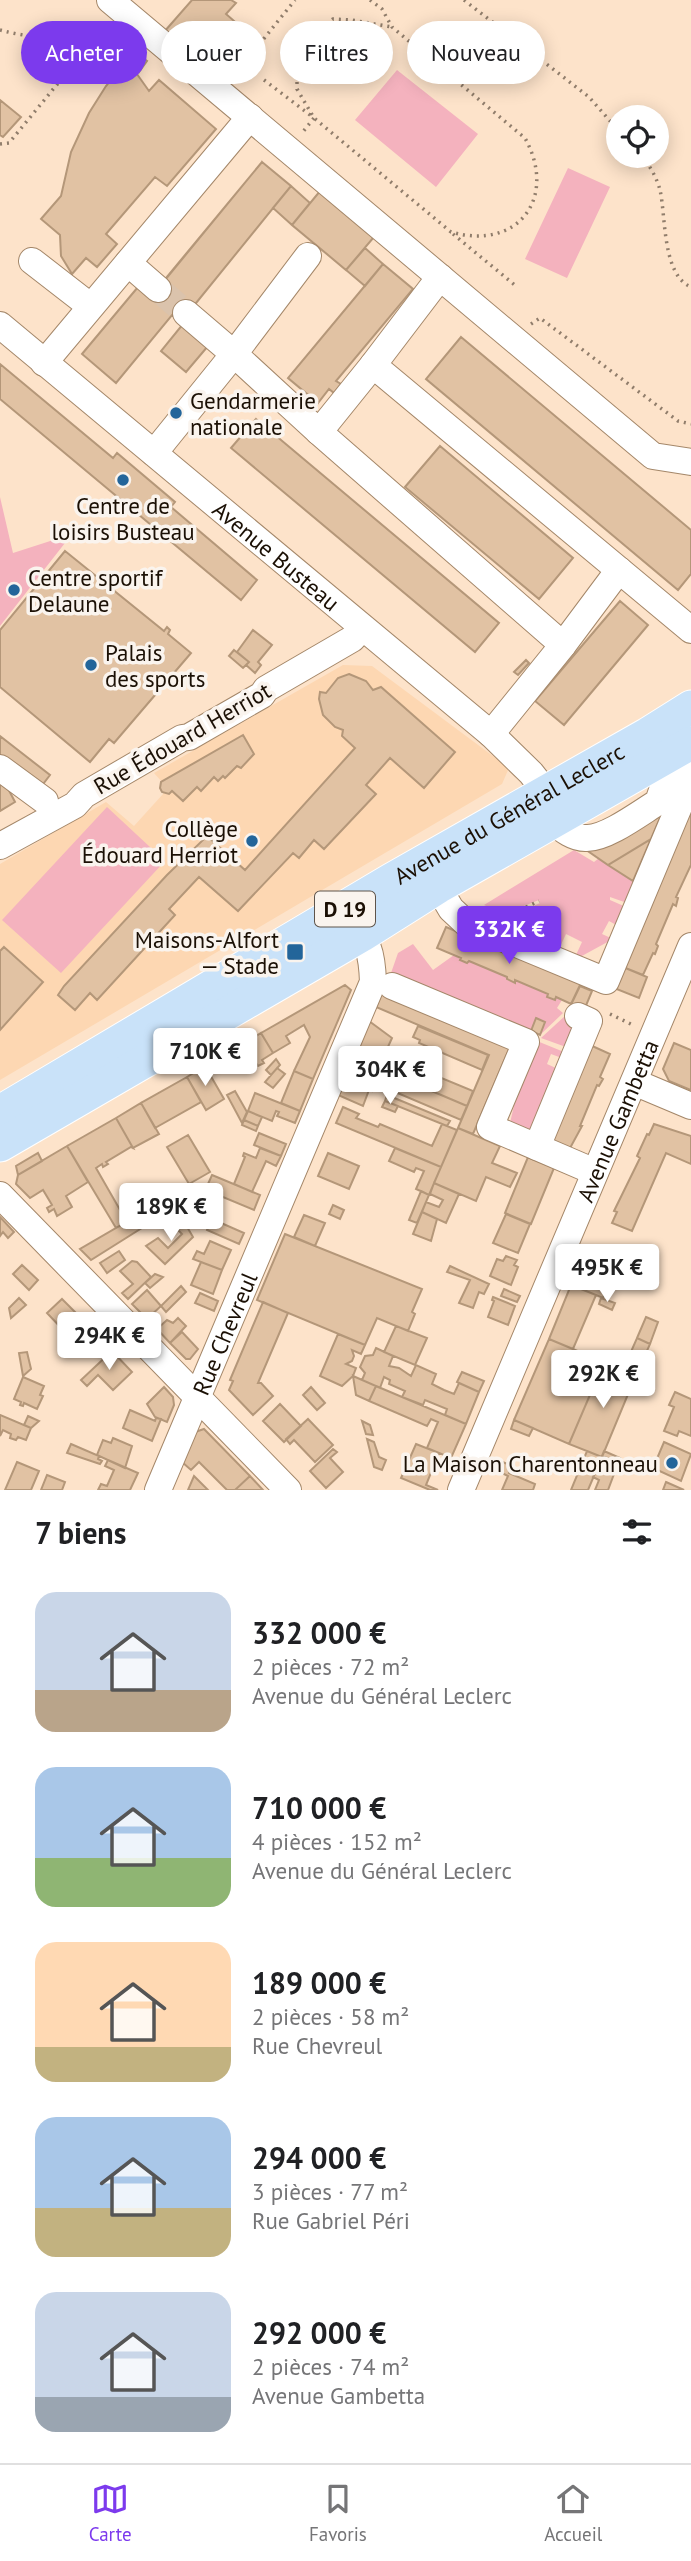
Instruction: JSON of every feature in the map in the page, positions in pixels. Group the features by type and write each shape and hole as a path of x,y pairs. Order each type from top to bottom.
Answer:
{"main road":[{"name":"Avenue du Général Leclerc","path":"0,1112 350,924 438,887 691,707"},
{"name":"Avenue du Général Leclerc","path":"0,1145 350,924 549,807 679,750"}],"street":[{"path":"113,2 653,456 691,462"},
{"path":"44,363 250,117"},
{"path":"154,453 307,256"},
{"path":"32,261 90,306"},
{"path":"128,263 158,289"},
{"path":"320,432 440,278"},
{"path":"186,313 563,645"},
{"name":"Avenue Busteau","path":"0,326 491,734 531,773 549,807"},
{"path":"373,365 691,629"},
{"path":"491,734 619,570"},
{"name":"Rue Édouard Herriot","path":"0,846 75,805 84,795 182,738 189,737 262,695 266,689 352,639 362,628"},
{"path":"438,887 451,909 466,923 606,981 686,790 685,768 679,750"},
{"path":"0,768 45,801"},
{"name":"Rue Chevreul","path":"158,1490 373,982 373,960 350,924"},
{"name":"Avenue Gambetta","path":"461,1490 691,946"},
{"path":"392,986 526,1042 490,1127 595,1172"},
{"path":"537,1147 589,1021 578,1016"},
{"path":"634,1082 691,1106"},
{"path":"0,1195 288,1490"}],"path":[{"path":"220,92 295,0"},
{"path":"370,0 382,9 389,21"},
{"path":"464,0 589,97 606,116"},
{"path":"104,21 113,2"},
{"path":"330,21 358,21"},
{"path":"393,28 525,138 534,155 535,199 524,218 506,232 470,238 451,232"},
{"path":"0,30 21,34"},
{"path":"266,82 314,118 516,286"},
{"path":"0,144 9,143 57,84"},
{"path":"297,84 297,89 314,118"},
{"path":"309,125 314,118"},
{"path":"649,168 660,186 671,265 686,285 691,287"},
{"path":"511,337 540,318 678,421 691,424"},
{"path":"487,932 491,923 540,901"}],"shaded area":[{"path":"397,70 407,78 407,84 415,84 478,134 436,187 355,120 385,84 393,84 393,75"},
{"path":"568,168 610,187 567,278 525,259"},
{"name":"Centre sportif Delaune","path":"0,497 13,553 72,534 0,626"},
{"path":"343,665 372,666 509,768 502,784 0,1080 0,864 106,802 134,826 163,794 162,782 154,773"},
{"path":"107,807 165,861 61,973 2,920"},
{"path":"574,850 594,862 599,858 633,881 627,903 610,897 610,900 626,907 618,926 609,921 602,934 613,939 580,957 576,955 582,942 566,934 558,951 548,947 556,918 552,916 546,946 530,940 538,929 526,924 523,930 527,933 525,938 496,923 540,903 539,900 491,919 495,910 484,905"},
{"path":"413,944 433,970 454,955 467,963 469,961 507,977 507,980 515,980 562,1000 557,1008 563,1013 540,1035 545,1022 536,1018 532,1031 519,1027 391,973 398,953"},
{"path":"566,1015 576,1018 566,1047 541,1038"},
{"path":"537,1041 564,1052 560,1062 559,1057 551,1054 547,1064 558,1069 531,1131 510,1123 526,1053"}],"building":[{"path":"192,0 231,0 236,3 226,14 234,21 174,21"},
{"path":"159,80 216,129 167,186 155,177 106,234 117,244 97,267 86,258 72,274 61,256 60,235 41,219 61,196 71,152 89,113 106,86 144,84 149,91"},
{"path":"0,100 21,117 3,137 0,135"},
{"path":"262,162 291,186 192,308 180,321 172,315 116,383 82,354 138,287 151,297"},
{"path":"262,162 291,186 192,308 161,284"},
{"path":"325,185 379,231 346,270 292,225"},
{"path":"291,186 310,203 292,225 273,208"},
{"path":"365,248 383,264 365,286 346,270"},
{"path":"383,264 413,289 336,381 341,384 334,393 329,389 318,403 288,378"},
{"path":"183,324 208,346 186,372 161,351"},
{"path":"461,337 691,530 691,574 678,590 426,379"},
{"name":"Centre de loisirs Busteau","path":"0,364 113,458 117,453 175,502 171,507 257,580 241,600 0,399"},
{"path":"256,419 499,623 475,652 231,448"},
{"path":"440,446 573,558 539,599 405,487"},
{"name":"Palais des sports","path":"65,551 164,631 167,627 170,630 168,634 191,653 114,743 109,739 90,762 0,687 0,630"},
{"path":"620,601 648,625 564,725 535,701"},
{"path":"253,630 272,645 258,662 261,665 255,673 246,665 249,662 237,652"},
{"path":"234,650 249,662 243,668 229,656"},
{"path":"526,660 529,663 518,675 514,672"},
{"path":"349,674 366,681 373,690 381,687 455,752 424,788 390,758 366,785 376,794 324,849 314,840 299,858 293,853 238,911 199,877 169,909 175,915 97,1000 90,993 75,1010 58,995 64,986 207,836 245,870 355,748 342,736 343,730 335,727 323,715 319,699 320,692 326,693 338,678"},
{"path":"243,735 254,754 241,768 237,766 218,781 214,777 201,791 197,787 183,801 172,791 169,794 162,792 161,782"},
{"path":"0,736 50,775 40,788 0,757"},
{"path":"3,779 15,802 0,811 0,781"},
{"path":"670,795 651,839 608,865 582,847"},
{"path":"691,807 691,865 676,897 676,906 673,904 656,944 658,946 655,954 653,953 643,975 623,967"},
{"path":"651,839 633,881 608,865"},
{"path":"446,927 581,983 571,1004 556,997 555,1000 547,997 548,994 515,980 515,983 507,977 469,961 467,963 437,948"},
{"path":"4,947 43,982 0,1030 0,951"},
{"path":"623,967 647,977 639,998 614,988"},
{"path":"345,985 351,990 313,1079 294,1071 310,1037 304,1025 286,1036 290,1043 273,1053 261,1033"},
{"path":"580,986 592,991 583,1013 568,1011"},
{"path":"382,992 510,1047 473,1134 458,1128 489,1055 376,1007"},
{"path":"536,1018 545,1022 540,1035 531,1031"},
{"path":"369,1021 392,1038 378,1069 354,1058"},
{"path":"418,1026 488,1055 482,1070 419,1043 420,1040 413,1037"},
{"path":"261,1033 273,1053 262,1060 264,1063 258,1066 256,1063 245,1069 237,1048"},
{"path":"674,1043 691,1050 691,1090 669,1081 663,1069"},
{"path":"590,1045 610,1054 600,1077 603,1079 599,1086 597,1085 582,1126 569,1150 549,1141"},
{"path":"354,1058 467,1106 461,1120 388,1089 390,1085 374,1079 372,1091 369,1090 363,1106 338,1095"},
{"path":"393,1058 473,1091 467,1106 387,1072"},
{"path":"276,1059 280,1065 271,1075 266,1070"},
{"path":"205,1066 224,1099 206,1110 187,1077"},
{"path":"277,1068 285,1074 273,1088 265,1082"},
{"path":"294,1071 313,1079 300,1111 281,1103"},
{"path":"187,1077 201,1102 155,1128 141,1103"},
{"path":"235,1091 247,1112 242,1123 227,1095"},
{"path":"255,1093 300,1111 295,1123 277,1116 279,1112 276,1111 272,1121 248,1111"},
{"path":"387,1095 450,1121 447,1126 385,1101"},
{"path":"385,1101 398,1106 395,1112 382,1107"},
{"path":"141,1103 159,1134 133,1148 116,1118"},
{"path":"343,1107 359,1114 356,1118 378,1127 380,1124 432,1146 442,1124 457,1130 441,1167 336,1123"},
{"path":"248,1111 262,1117 258,1126 244,1120"},
{"path":"116,1118 133,1148 106,1162 108,1164 103,1167 102,1164 96,1168 127,1222 116,1228 67,1146"},
{"path":"244,1120 258,1126 256,1131 242,1125"},
{"path":"654,1124 691,1136 691,1164 666,1153 632,1231 612,1223 617,1212 614,1211 640,1158 637,1156 647,1134 649,1135"},
{"path":"458,1128 500,1146 492,1163 517,1173 510,1187 486,1177 476,1201 434,1183"},
{"path":"259,1133 286,1144 281,1156 254,1145"},
{"path":"188,1135 210,1172 189,1184 167,1147"},
{"path":"67,1146 88,1182 66,1196 72,1207 57,1216 54,1209 49,1212 47,1208 52,1205 43,1190 30,1198 16,1184 18,1175"},
{"path":"260,1148 281,1156 276,1166 266,1161 252,1192 234,1184 245,1157 244,1153 256,1158"},
{"path":"395,1148 441,1167 429,1195 416,1189 424,1171 416,1168 414,1172 389,1161"},
{"path":"38,1153 42,1161 18,1175 16,1166"},
{"path":"328,1153 359,1166 349,1189 318,1176"},
{"path":"528,1157 554,1168 531,1224 505,1213"},
{"path":"212,1175 260,1195 254,1210 218,1195 221,1189 208,1184"},
{"path":"434,1183 459,1194 446,1223 422,1212 426,1202 439,1207 443,1200 430,1194"},
{"path":"197,1185 215,1193 206,1214 187,1206 189,1202 184,1199 182,1204 187,1212 201,1218 197,1226 183,1220 170,1197 181,1190 193,1192"},
{"path":"421,1191 429,1195 417,1223 409,1220"},
{"path":"169,1202 180,1219 170,1225 161,1212 151,1218 153,1221 91,1260 80,1249 147,1210 148,1212 158,1206 159,1208"},
{"path":"333,1205 344,1210 340,1219 329,1214"},
{"path":"422,1212 437,1219 431,1241 413,1234"},
{"path":"506,1214 530,1224 518,1253 493,1243"},
{"path":"304,1215 325,1223 315,1246 294,1237"},
{"path":"0,1217 14,1232 8,1238 3,1232 0,1236"},
{"path":"212,1219 244,1233 239,1244 207,1230"},
{"path":"183,1220 193,1237 165,1264 146,1246 158,1238 168,1248 182,1234 178,1230 172,1234 167,1231"},
{"path":"285,1234 422,1289 412,1312 415,1314 408,1331 377,1318 365,1345 257,1300"},
{"path":"210,1241 231,1250 222,1270 193,1259 197,1251 204,1254"},
{"path":"596,1249 623,1260 616,1278 612,1277 603,1298 579,1288"},
{"path":"119,1251 125,1260 107,1273 100,1263"},
{"path":"506,1256 517,1260 514,1265 518,1267 511,1285 490,1276 497,1259 503,1261"},
{"path":"132,1261 137,1262 151,1277 128,1299 122,1293 133,1284 120,1271"},
{"path":"201,1262 222,1270 213,1294 191,1285"},
{"path":"22,1265 38,1280 29,1290 13,1274"},
{"path":"450,1266 489,1284 484,1294 479,1292 473,1308 459,1303 470,1280 447,1272"},
{"path":"155,1274 163,1277 150,1288 145,1283"},
{"path":"571,1285 596,1295 573,1349 549,1339"},
{"path":"181,1286 186,1292 166,1312 161,1306"},
{"path":"504,1289 520,1296 517,1302 501,1296"},
{"path":"147,1290 161,1306 147,1319 132,1304"},
{"path":"200,1293 218,1301 214,1311 195,1303"},
{"path":"493,1297 515,1306 508,1325 488,1317"},
{"path":"19,1298 26,1305 11,1318 9,1308"},
{"path":"601,1298 615,1303 612,1310 599,1304"},
{"path":"62,1299 82,1319 67,1334 47,1313"},
{"path":"263,1302 288,1313 258,1383 273,1396 253,1415 229,1390 233,1381 230,1380"},
{"path":"646,1317 658,1322 650,1344 637,1338"},
{"path":"178,1318 186,1326 170,1343 157,1329 167,1320 173,1323"},
{"path":"396,1326 427,1338 415,1365 384,1352"},
{"path":"182,1332 198,1349 190,1359 186,1359 170,1343"},
{"path":"338,1334 365,1345 361,1354 352,1350 352,1361 346,1364 356,1368 353,1376 342,1386 320,1376"},
{"path":"637,1338 650,1344 636,1376 623,1370"},
{"path":"549,1339 604,1362 569,1444 514,1420"},
{"path":"376,1348 393,1356 389,1366 399,1368 411,1376 416,1365 436,1374 432,1384 444,1390 454,1394 459,1383 479,1392 466,1424 445,1415 447,1409 425,1400 423,1405 402,1397 405,1391 389,1384 390,1380 384,1377 380,1388 362,1380 365,1373 360,1367 365,1356 373,1355"},
{"path":"112,1351 132,1372 113,1390 98,1375 87,1386 81,1380"},
{"path":"27,1352 31,1369 23,1376 19,1353"},
{"path":"604,1362 636,1375 602,1457 569,1444"},
{"path":"462,1372 484,1381 479,1392 457,1382"},
{"path":"636,1375 647,1380 644,1388 632,1383"},
{"path":"353,1376 376,1386 369,1401 356,1395"},
{"path":"23,1377 44,1386 37,1409 24,1403 23,1406 20,1405 21,1402 14,1399"},
{"path":"376,1386 466,1424 451,1458 427,1448 438,1422 431,1419 427,1426 369,1401"},
{"path":"164,1387 173,1397 174,1405 167,1422 155,1417 147,1404"},
{"path":"311,1387 325,1403 317,1410 303,1395"},
{"path":"675,1392 691,1399 691,1436 679,1431 677,1436 664,1431 674,1407 669,1405"},
{"path":"280,1404 301,1426 284,1442 263,1421"},
{"path":"130,1410 155,1421 156,1418 161,1419 152,1441 123,1428"},
{"path":"0,1415 31,1428 26,1440 10,1438 11,1434 3,1430 0,1436"},
{"path":"28,1416 39,1421 31,1428 24,1425"},
{"path":"308,1419 333,1445 315,1462 294,1440 290,1444 286,1439"},
{"path":"514,1420 533,1428 529,1436 511,1429"},
{"path":"362,1421 370,1425 373,1435 366,1434"},
{"path":"204,1429 250,1476 235,1490 227,1490 199,1462 191,1470 182,1462 195,1432"},
{"path":"113,1438 132,1446 125,1468 97,1455 103,1440 111,1443"},
{"path":"367,1439 374,1442 379,1457 386,1460 382,1470 374,1467"},
{"name":"La Maison Charentonneau","path":"664,1442 691,1454 681,1481 653,1468"},
{"path":"71,1444 99,1456 98,1459 102,1461 100,1464 67,1453"},
{"path":"416,1444 439,1453 426,1485 438,1490 430,1490 401,1478"},
{"path":"333,1449 337,1452 330,1458 343,1472 326,1488 310,1471"},
{"path":"587,1451 602,1457 588,1490 571,1490"},
{"path":"604,1451 620,1458 618,1462 602,1456"},
{"path":"602,1456 619,1463 614,1474 598,1467"},
{"path":"108,1460 138,1473 130,1490 98,1490 101,1484 107,1486 114,1470 105,1466"},
{"path":"498,1460 512,1466 509,1473 535,1484 533,1490 502,1490 508,1476 494,1469"},
{"path":"17,1462 39,1471 31,1490 5,1490"},
{"path":"598,1467 614,1474 608,1490 595,1490 599,1480 593,1477"},
{"path":"47,1475 65,1482 62,1490 41,1490"},
{"path":"194,1476 208,1490 188,1490"},
{"path":"250,1476 263,1490 235,1490"},
{"path":"666,1482 684,1490 663,1490"}],"tunnel":[{"path":"158,289 186,313"}],"place":[{"name":"Gendarmerie nationale","path":"176,413"},
{"name":"Centre de loisirs Busteau","path":"123,480"},
{"name":"Centre sportif Delaune","path":"14,590"},
{"name":"Palais des sports","path":"91,665"},
{"name":"Collège Édouard Herriot","path":"252,841"},
{"name":"Maisons-Alfort — Stade","path":"295,952"},
{"name":"La Maison Charentonneau","path":"672,1463"}]}
